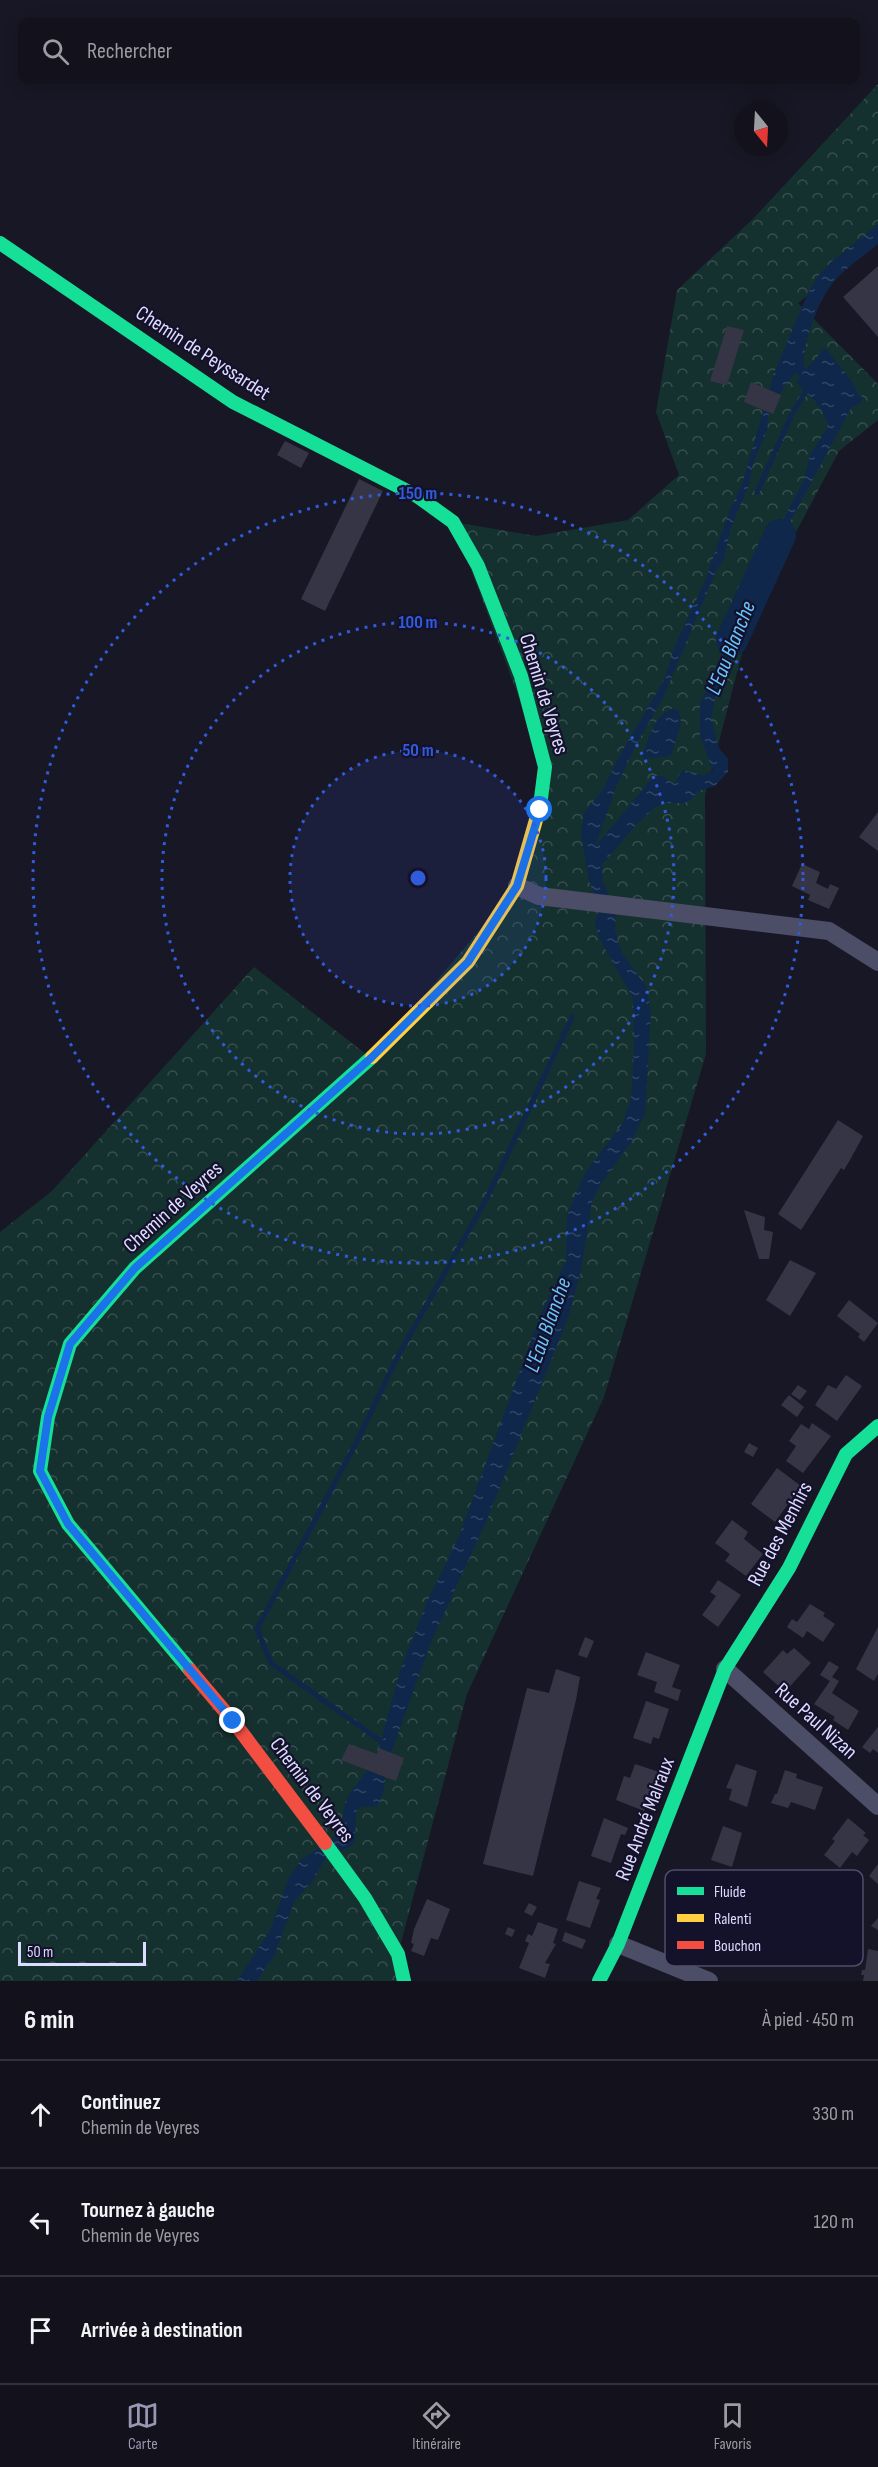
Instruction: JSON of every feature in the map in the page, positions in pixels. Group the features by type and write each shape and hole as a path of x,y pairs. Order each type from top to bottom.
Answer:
{"street":[{"name":"Chemin de Peyssardet","path":"0,243 233,402 417,496 453,522"},
{"name":"Chemin de Veyres","path":"404,1981 398,1954 365,1898 233,1721 68,1524 40,1471 48,1417 70,1344 135,1268 371,1058 468,962 517,886 540,810 544,767 521,676 478,566 453,522"},
{"path":"517,886 539,896 829,932 878,962"},
{"name":"Rue des Menhirs","path":"725,1669 789,1568 846,1454 878,1426"},
{"name":"Rue Paul Nizan","path":"725,1669 878,1806"},
{"name":"Rue André Malraux","path":"598,1981 618,1944 725,1669"},
{"path":"618,1944 665,1963"},
{"path":"672,1966 709,1981"}],"green space":[{"path":"878,84 878,240 798,303 878,384 878,420 839,451 752,615 705,795 706,1054 604,1397 467,1694 398,1954 404,1981 0,1981 0,1232 52,1191 254,967 371,1058 517,886 545,767 453,522 536,536 628,520 679,475 656,412 677,290 754,218"}],"water":[{"path":"878,224 878,244 839,276 824,295 811,326 804,358 804,367 807,368 825,348 849,378 858,394 863,397 862,402 851,408 756,586 744,619 733,639 711,719 719,748 728,759 728,772 715,786 698,791 690,801 664,803 654,808 635,826 602,865 603,883 616,909 615,931 622,953 647,988 651,1012 645,1113 632,1141 600,1185 592,1202 581,1270 568,1318 486,1522 431,1642 391,1753 379,1748 401,1668 426,1604 459,1536 542,1311 566,1261 567,1215 585,1173 622,1124 631,1099 634,1050 633,998 599,938 595,924 599,908 589,881 581,834 584,813 603,789 621,753 664,680 674,648 705,581 729,512 743,481 774,373 807,295 817,277 830,263","holes":["796,373 800,376 798,384 819,407 828,427 810,455 804,480 759,566 700,704 700,736 713,771 703,775 683,770 676,779 677,784 662,776 652,778 595,847 616,787 636,745 662,700 717,569 724,559 731,527 749,485 753,463 767,431 768,416 785,385"]},
{"path":"674,708 679,711 681,722 671,756 645,759 642,755 657,721 667,711"},
{"path":"367,1770 385,1777 385,1785 378,1806 362,1807 356,1811 355,1841 351,1846 326,1857 312,1882 295,1900 274,1956 257,1981 237,1981 270,1930 289,1877 301,1860 334,1838 341,1823 346,1799"}],"building":[{"path":"878,266 878,337 843,297"},
{"path":"727,326 744,330 727,385 710,381"},
{"path":"751,382 781,395 773,414 744,402"},
{"path":"285,441 309,453 301,468 277,455"},
{"path":"359,479 383,491 325,611 301,599"},
{"path":"878,812 878,851 859,837"},
{"path":"802,864 820,872 816,883 828,889 830,884 839,888 829,909 808,900 810,895 792,886"},
{"path":"838,1120 863,1136 844,1170 841,1168 801,1230 778,1214"},
{"path":"744,1210 765,1217 764,1230 773,1232 769,1259 759,1259"},
{"path":"790,1260 816,1273 790,1316 766,1300"},
{"path":"849,1300 878,1323 864,1342 858,1337 860,1334 837,1316"},
{"path":"846,1375 862,1386 837,1421 815,1405 828,1385 836,1389"},
{"path":"798,1385 807,1391 800,1400 791,1394"},
{"path":"789,1395 804,1407 797,1417 781,1405"},
{"path":"812,1423 831,1436 803,1473 786,1461 796,1446 789,1441 801,1424 809,1429"},
{"path":"749,1443 758,1448 753,1457 744,1452"},
{"path":"777,1468 801,1486 775,1522 751,1504"},
{"path":"732,1520 748,1532 744,1539 763,1554 746,1576 725,1561 730,1554 715,1543"},
{"path":"718,1580 741,1595 718,1627 702,1615 716,1596 710,1592"},
{"path":"810,1604 825,1613 823,1616 835,1624 823,1642 807,1631 803,1638 787,1627 792,1619 797,1622"},
{"path":"878,1627 878,1674 874,1681 856,1669"},
{"path":"585,1637 594,1641 587,1658 578,1655"},
{"path":"794,1648 811,1663 785,1692 763,1672 783,1650 787,1654"},
{"path":"646,1652 680,1665 672,1687 681,1690 678,1701 654,1692 657,1682 637,1675"},
{"path":"829,1661 839,1667 832,1677 839,1681 832,1693 859,1711 848,1730 833,1720 835,1717 814,1704 830,1681 820,1675"},
{"path":"556,1669 580,1677 533,1876 483,1864 527,1688 549,1693"},
{"path":"646,1701 669,1709 659,1739 653,1737 651,1744 633,1738"},
{"path":"878,1727 878,1753 873,1749 870,1753 862,1747"},
{"path":"349,1744 377,1754 379,1748 404,1758 396,1781 341,1760"},
{"path":"635,1764 659,1772 644,1811 616,1800 624,1776 630,1778"},
{"path":"736,1764 757,1771 747,1807 729,1800 732,1789 726,1788"},
{"path":"785,1770 797,1774 796,1778 823,1787 815,1810 791,1802 788,1808 771,1803 777,1794"},
{"path":"604,1818 628,1828 625,1835 621,1834 611,1863 591,1856"},
{"path":"848,1818 866,1833 863,1835 869,1840 857,1856 852,1852 840,1868 824,1855 835,1841 832,1839"},
{"path":"723,1826 742,1833 732,1867 711,1860"},
{"path":"878,1864 878,1884 869,1876"},
{"path":"579,1881 601,1888 596,1899 600,1900 590,1928 566,1920"},
{"path":"427,1899 450,1909 438,1940 431,1938 424,1956 411,1951 414,1944 411,1943 414,1929"},
{"path":"529,1903 537,1907 532,1916 524,1912"},
{"path":"878,1918 878,1930 871,1926"},
{"path":"538,1922 558,1929 553,1943 556,1944 545,1963 550,1964 545,1978 519,1968 529,1943 525,1941 528,1934 532,1936"},
{"path":"508,1927 515,1930 512,1937 505,1934"},
{"path":"565,1932 586,1940 582,1949 562,1941"},
{"path":"868,1949 878,1951 878,1981 863,1981 864,1975 861,1975 862,1970 865,1970"}],"waterway":[{"name":"L'Eau Blanche","path":"757,492 792,414 809,386"},
{"name":"L'Eau Blanche","path":"732,640 780,535"},
{"name":"L'Eau Blanche","path":"382,1742 271,1663 257,1629 357,1441 398,1356 487,1198 572,1017"}],"traffic: fast":[{"path":"0,243 233,402 417,496 453,522 478,566 521,676 545,767 540,806"},
{"path":"190,1670 68,1524 40,1471 48,1417 70,1344 135,1268 372,1057"},
{"path":"599,1981 618,1944 725,1669 789,1568 846,1454 878,1426"},
{"path":"325,1843 365,1898 398,1954 404,1981"}],"traffic: slow":[{"path":"372,1057 468,962 517,886 540,806"}],"traffic: jam":[{"path":"190,1670 233,1721 325,1843"}],"route":[{"path":"233,1721 68,1524 40,1471 48,1417 70,1344 135,1268 371,1058 468,962 517,886 540,810"}]}
